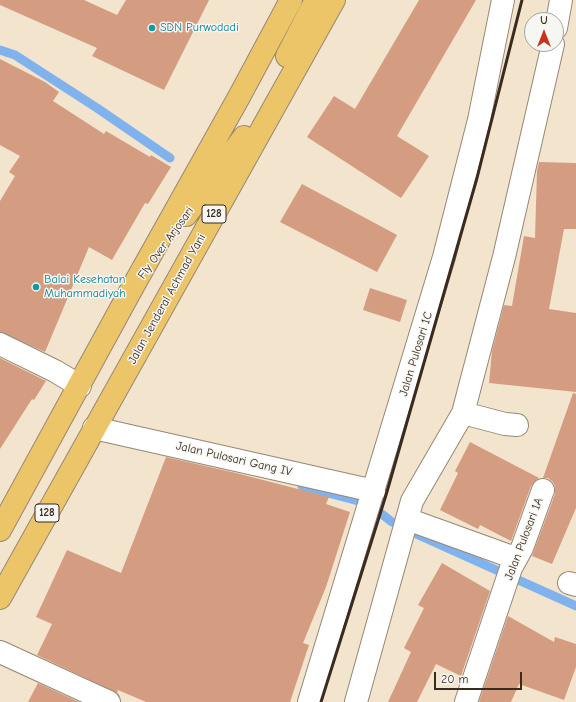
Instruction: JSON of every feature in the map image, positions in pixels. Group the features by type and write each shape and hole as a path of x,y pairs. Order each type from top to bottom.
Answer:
{"main road":[{"name":"128","path":"0,530 291,0"},
{"name":"Fly Over Arjosari","path":"94,428 316,0"},
{"name":"Jalan Jenderal Achmad Yani","path":"0,598 334,0"},
{"name":"Fly Over Arjosari","path":"131,290 244,137"}],"street":[{"name":"Jalan Pulosari 1C","path":"309,702 444,257 479,120 503,0"},
{"path":"559,12 562,0"},
{"path":"356,702 412,501 463,413 504,257 551,52"},
{"path":"0,344 55,371 80,386"},
{"path":"463,413 506,424 517,425"},
{"name":"Jalan Pulosari Gang IV","path":"94,428 370,503"},
{"name":"Jalan Pulosari 1A","path":"466,702 511,572 522,548 543,490"},
{"path":"407,519 511,572"},
{"path":"0,652 109,702"}],"building":[{"name":"SDN Purwodadi","path":"0,0 84,0 117,15 126,0 209,0 164,90 92,56 97,48 0,5"},
{"path":"419,0 476,0 397,136 429,156 401,198 307,137 334,96 355,109"},
{"path":"0,59 45,82 59,92 53,101 104,134 106,131 150,157 151,155 171,167 148,204 145,203 112,260 89,247 45,352 0,332 0,201 15,176 9,172 20,156 0,145"},
{"path":"539,162 576,163 576,229 564,229 549,309 576,313 576,392 489,383 492,351 504,305 512,306 524,236 535,238 537,171"},
{"path":"302,184 397,235 377,272 280,222"},
{"path":"370,288 407,300 400,322 363,310"},
{"path":"0,358 46,381 34,400 32,399 0,449"},
{"path":"573,393 576,394 576,508 552,564 532,556 555,494 553,482 548,478 543,478"},
{"path":"470,442 539,478 531,486 511,541 480,525 478,529 440,510 458,473 455,471"},
{"path":"166,457 329,497 326,504 350,512 326,587 303,643 309,645 290,702 146,702 118,690 117,693 37,655 52,624 36,617 67,550 121,573"},
{"path":"442,563 490,591 461,676 436,664 417,702 388,702 411,652 404,648 424,608 418,605"},
{"path":"508,616 554,642 555,637 576,644 576,667 564,700 519,684 511,702 479,702"},
{"path":"38,683 79,702 28,702"}],"waterway":[{"path":"0,50 15,55 97,108 170,158"},
{"path":"302,486 362,502 374,508 392,522"},
{"path":"414,533 576,606"}],"railway":[{"path":"321,702 386,495 477,178 522,0"}],"place":[{"name":"SDN Purwodadi","path":"152,28"},
{"name":"Balai Kesehatan Muhammadiyah","path":"36,287"}]}
